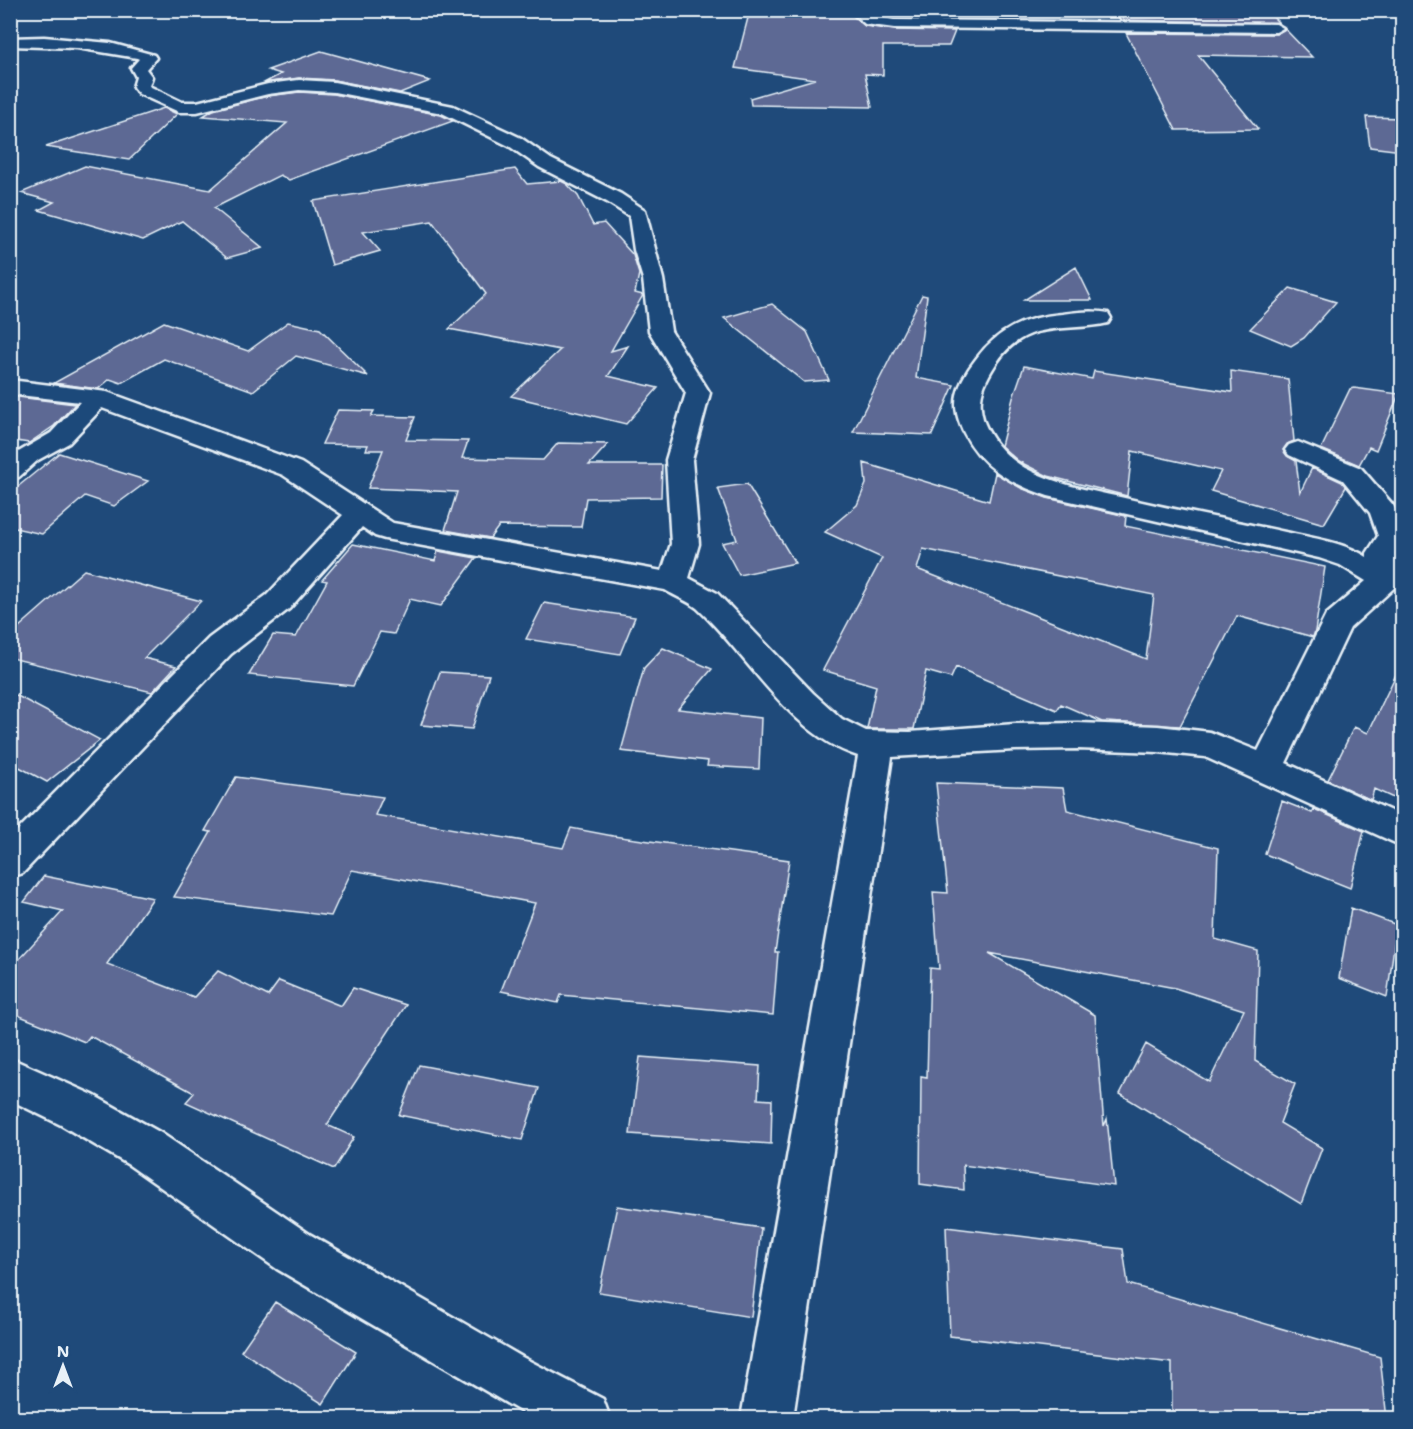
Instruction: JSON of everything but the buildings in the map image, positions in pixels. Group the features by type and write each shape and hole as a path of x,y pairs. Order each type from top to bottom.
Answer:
{"street":[{"path":"866,10 880,11"},
{"path":"880,11 862,15 870,21 894,24 1276,28"},
{"path":"10,42 87,43 142,55 149,58 138,68 144,77 141,87 179,107 197,107 275,88 309,86 360,91 447,109 514,142 545,163 638,214 644,250 653,279 660,331 698,393 679,460 685,544 673,582"},
{"path":"1100,318 1048,321 1019,329 992,351 968,397 968,412 985,450 1004,466 1036,482 1086,497 1328,551 1350,559 1385,580"},
{"path":"10,387 98,397 292,469 385,530 673,582 706,600 801,701 830,728 861,744 910,745 1036,736 1158,739 1210,745 1402,832"},
{"path":"10,471 29,455 60,438 98,397"},
{"path":"1298,450 1352,474 1383,511 1391,528 1392,537 1382,553 1385,580"},
{"path":"10,862 220,646 278,602 360,513"},
{"path":"1266,769 1337,622 1385,580"},
{"path":"767,1419 877,744"},
{"path":"10,1078 77,1110 145,1149 294,1252 584,1419"}]}
